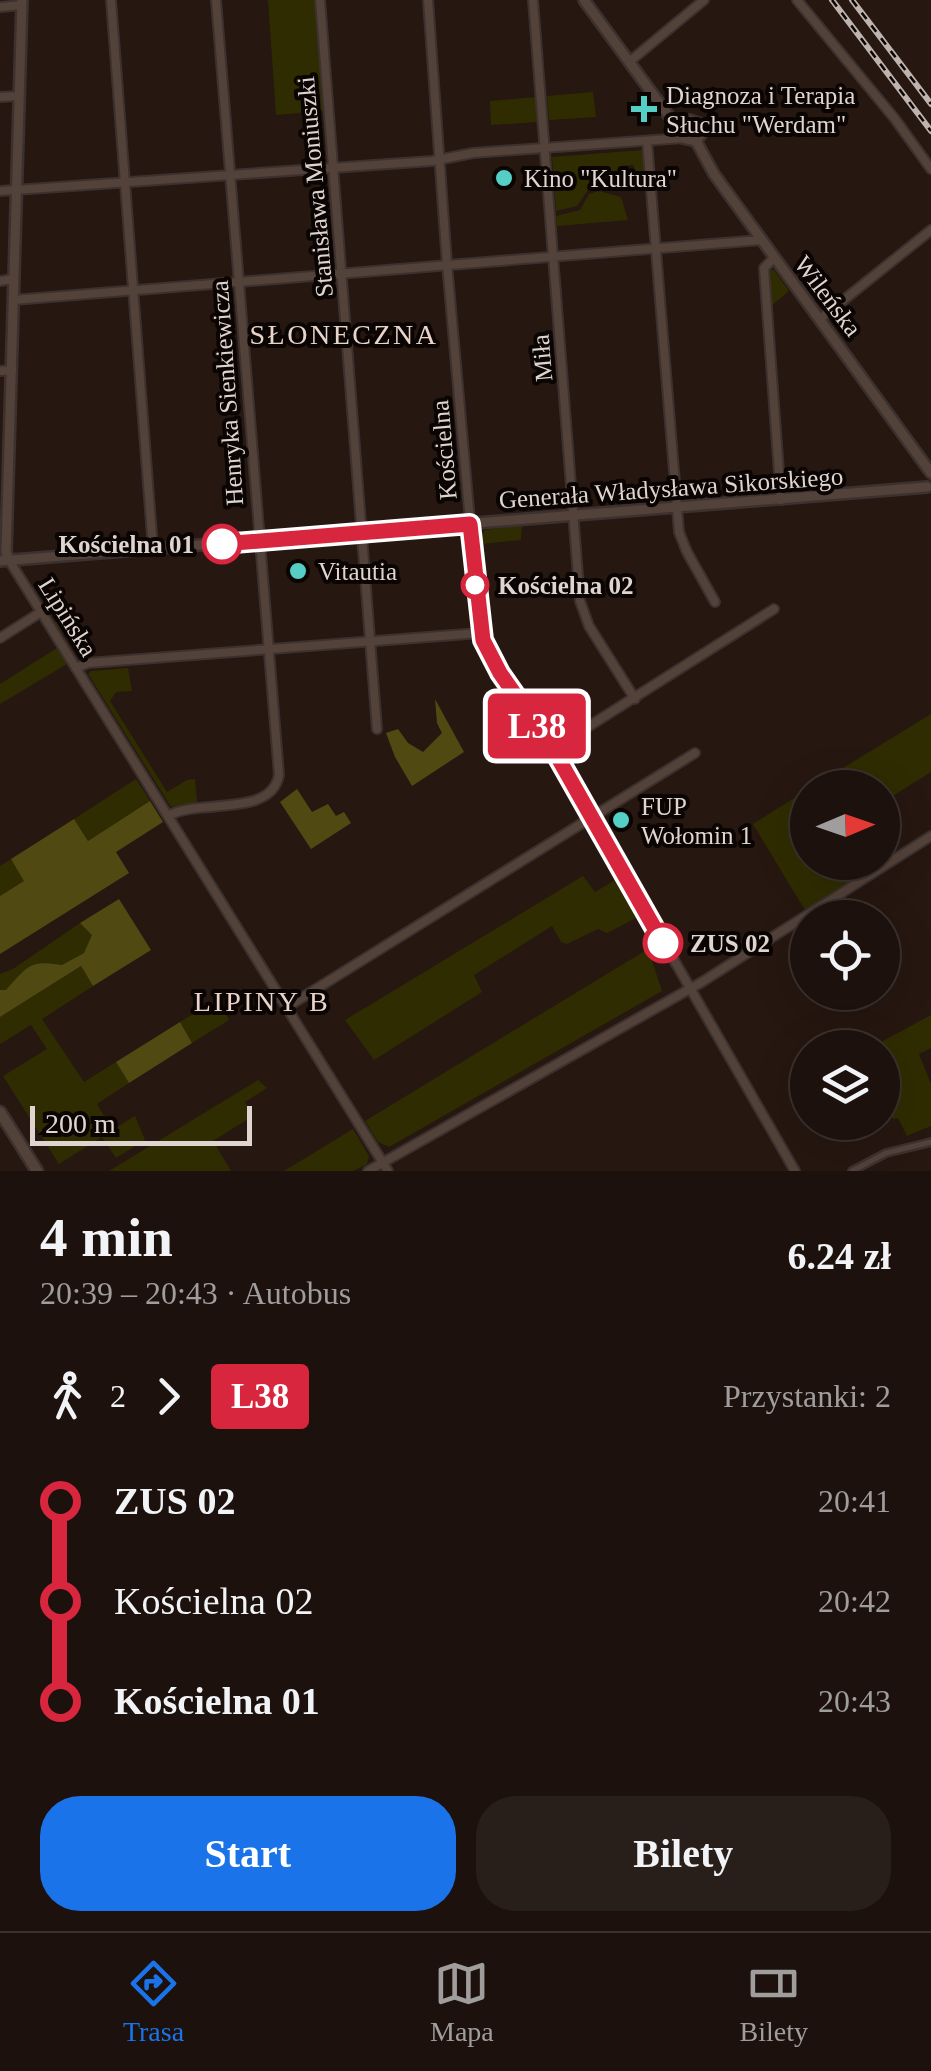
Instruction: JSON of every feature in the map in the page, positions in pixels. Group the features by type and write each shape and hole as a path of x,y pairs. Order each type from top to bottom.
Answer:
{"main road":[{"path":"0,1112 37,1171"}],"street":[{"path":"111,0 153,549"},
{"name":"Henryka Sienkiewicza","path":"168,816 181,810 256,800 270,794 279,775 216,0"},
{"name":"Stanisława Moniuszki","path":"320,0 377,729"},
{"name":"Kościelna","path":"428,0 480,633 500,673 553,749 792,1170"},
{"name":"Miła","path":"533,0 582,611 635,699"},
{"path":"584,0 670,119 683,124"},
{"path":"629,62 704,0"},
{"path":"797,0 931,169"},
{"path":"0,8 22,3"},
{"name":"Lipińska","path":"22,3 14,280 6,370 5,560 42,612 385,1167"},
{"path":"0,98 19,96"},
{"path":"0,191 683,138 696,142 703,132 701,124 690,120 683,124"},
{"path":"683,124 683,138"},
{"path":"646,142 683,545 715,602"},
{"name":"Wileńska","path":"696,142 714,174 924,463 931,498"},
{"path":"820,320 931,230"},
{"path":"13,300 761,240"},
{"path":"774,258 764,268 782,500"},
{"path":"0,280 14,280"},
{"path":"908,488 919,482 924,463"},
{"name":"Generała Władysława Sikorskiego","path":"5,560 782,500 908,488 930,480"},
{"path":"553,749 774,609"},
{"path":"0,638 42,612"},
{"path":"76,668 88,663 480,633"},
{"path":"287,1007 695,754"},
{"path":"368,1171 385,1167 690,989 931,836"},
{"path":"852,1171 886,1153 931,1142"}],"shaded area":[{"path":"268,0 315,0 323,111 276,115"},
{"path":"593,92 596,117 549,120 547,96"},
{"path":"535,97 537,122 491,125 490,101"},
{"path":"643,150 646,186 642,186 641,176 635,176 634,165 622,166 620,177 588,190 577,206 556,211 552,157"},
{"path":"599,191 621,197 628,220 557,226 556,216 580,210 589,194"},
{"path":"770,270 789,291 771,306"},
{"path":"522,525 521,540 480,544 485,530"},
{"path":"78,618 81,652 89,657 81,658 54,622"},
{"path":"57,648 67,664 0,704 0,684"},
{"path":"128,668 132,691 116,692 110,701 167,792 195,779 197,802 171,807 88,674"},
{"path":"435,699 464,752 412,786 386,733 398,729 408,743 423,752 442,733"},
{"path":"931,714 931,772 900,791 900,770 840,770"},
{"path":"136,779 150,801 88,841 74,819"},
{"path":"297,789 312,812 328,804 336,816 344,812 351,823 311,849 280,802"},
{"path":"150,801 163,822 116,852 129,873 0,954 0,896 24,881 11,859 74,819 88,841"},
{"path":"790,801 790,880 853,880 821,900 799,900 753,824"},
{"path":"11,859 25,881 0,896 0,866"},
{"path":"583,876 595,892 615,880 636,918 607,933 598,929 567,944 561,942 552,926 474,975 482,992 374,1060 345,1020"},
{"path":"119,899 151,950 93,986 81,966 0,1017 0,990 6,990 36,964 62,965 84,953 92,935 80,923"},
{"path":"80,923 93,935 84,953 63,965 36,964 6,990 0,990 0,974"},
{"path":"648,949 662,991 389,1147 378,1142 365,1121"},
{"path":"81,966 93,986 42,1019 84,1082 116,1062 129,1083 97,1104 112,1130 135,1116 145,1140 116,1158 102,1137 59,1164 3,1076 47,1049 31,1025 0,1044 0,1017"},
{"path":"217,999 229,1020 192,1043 180,1022"},
{"path":"931,1015 931,1048 919,1054 931,1084 931,1126 907,1136 900,1122 900,1032"},
{"path":"180,1022 192,1043 129,1083 116,1062"},
{"path":"258,1080 267,1088 245,1102 253,1116 213,1141 231,1171 109,1171"},
{"path":"353,1129 369,1156 367,1164 353,1171 284,1171"}],"railway":[{"path":"832,0 931,131"},
{"path":"852,0 931,104"}],"bus line":[{"name":"L38","path":"222,544 470,524 483,640 500,673 553,749 663,943"}],"place":[{"name":"Diagnoza i Terapia Słuchu \"Werdam\"","path":"644,109"},
{"name":"Kino \"Kultura\"","path":"504,178"},
{"name":"Kościelna 01","path":"222,544"},
{"name":"Vitautia","path":"298,571"},
{"name":"Kościelna 02","path":"475,585"},
{"name":"FUP Wołomin 1","path":"621,820"},
{"name":"ZUS 02","path":"663,943"}],"district":[{"name":"SŁONECZNA","path":"344,334"},
{"name":"LIPINY B","path":"262,1001"}]}
